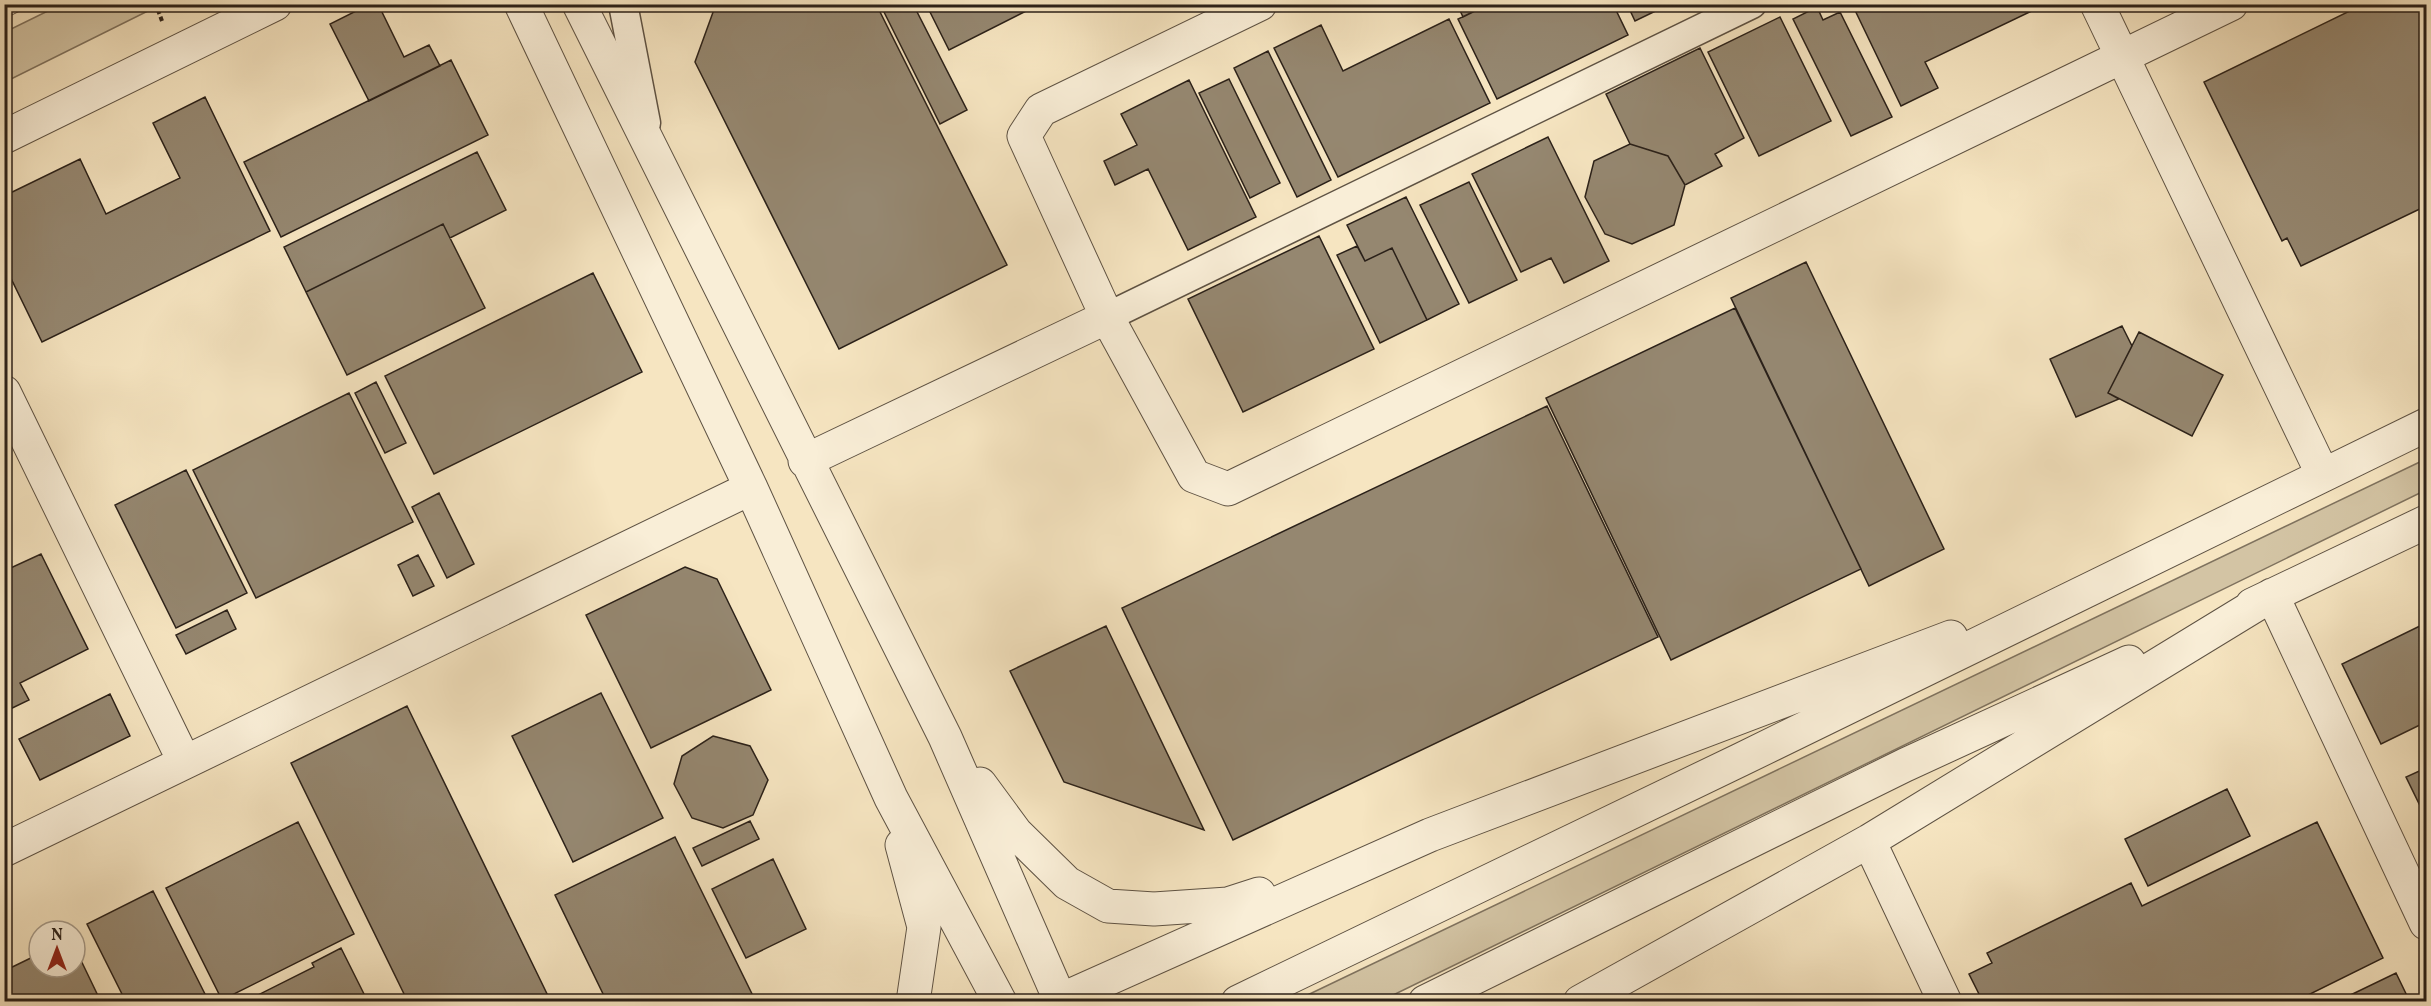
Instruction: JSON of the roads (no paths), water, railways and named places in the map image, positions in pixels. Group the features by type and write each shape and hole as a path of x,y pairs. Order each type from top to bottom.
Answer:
{"street":[{"path":"4,137 275,4"},
{"path":"521,4 751,488 891,798 1000,1002"},
{"path":"579,4 649,140 805,461 945,737 1059,1001 1380,855"},
{"path":"623,4 649,140"},
{"path":"1260,4 1041,111 1024,136 1107,317 1194,476 1228,489 2231,4"},
{"path":"805,461 1752,4"},
{"path":"2097,4 2323,475"},
{"path":"4,392 184,761"},
{"path":"1238,1002 2427,425"},
{"path":"4,849 751,488"},
{"path":"1425,1002 1905,765 2427,522"},
{"path":"945,737 1016,833 1067,883 1108,906 1154,909 1228,904 1380,855 2152,560"},
{"path":"1580,1002 1869,841 2272,595"},
{"path":"2272,595 2427,923"},
{"path":"891,798 924,927 913,1002"},
{"path":"1869,841 1945,1002"}],"lane":[{"path":"4,10 16,4"}]}
